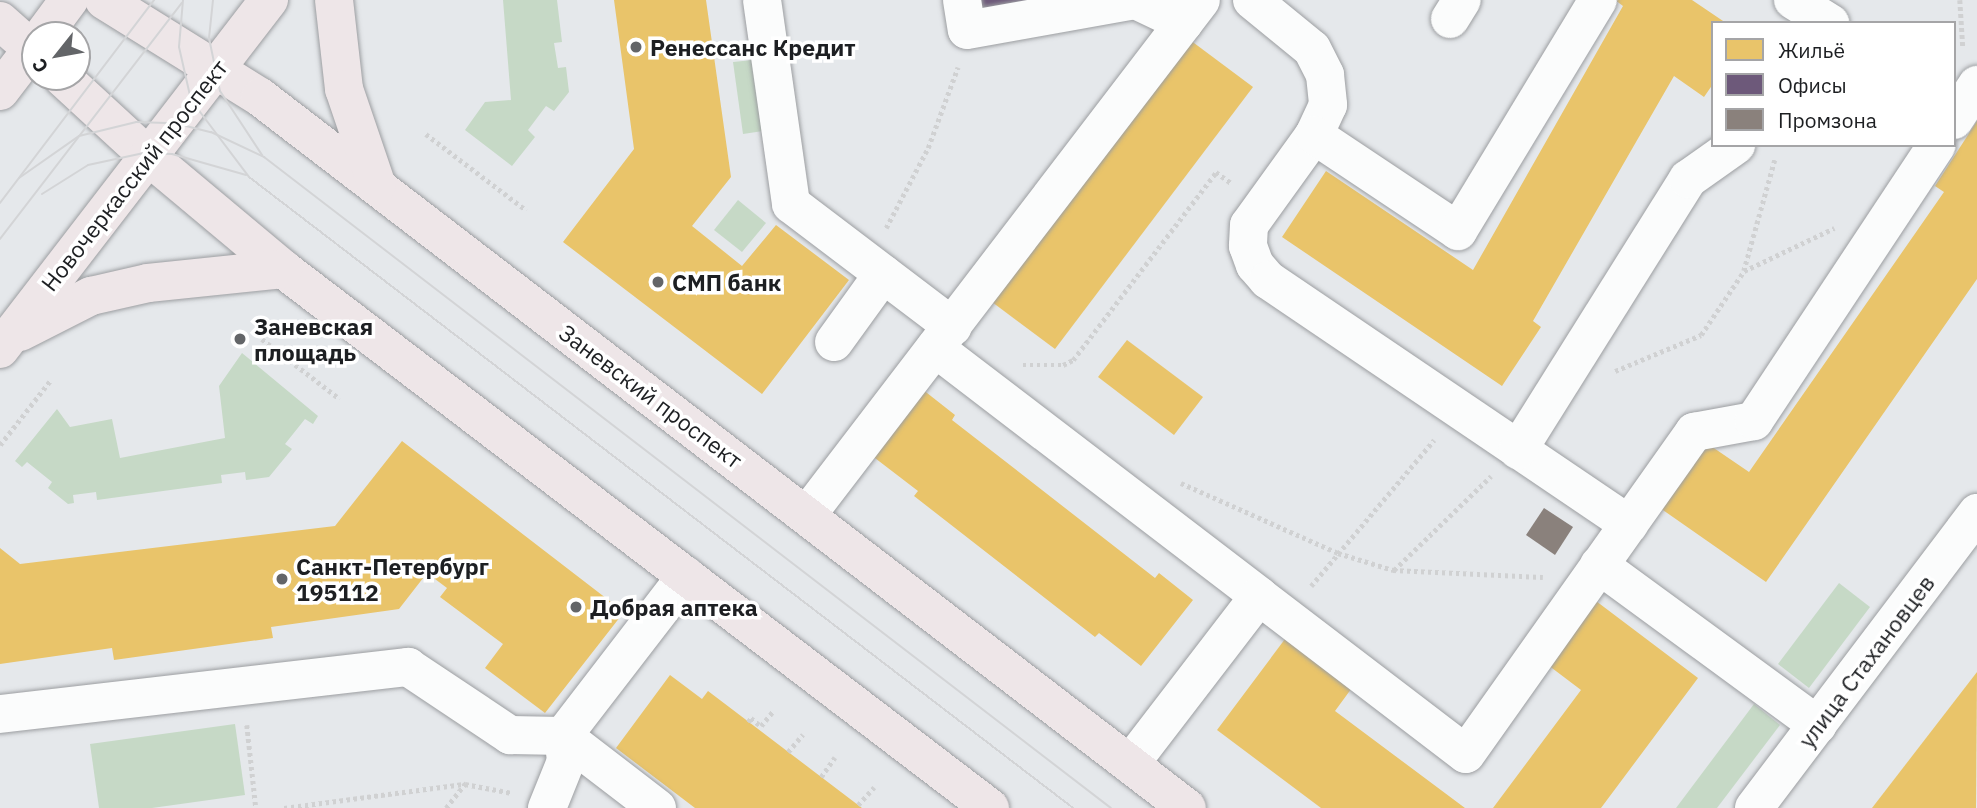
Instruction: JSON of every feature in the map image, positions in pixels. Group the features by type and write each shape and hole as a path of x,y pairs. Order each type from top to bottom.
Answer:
{"main road":[{"path":"54,21 69,0"},
{"name":"Заневский проспект","path":"104,0 260,97 1187,808"},
{"name":"Новочеркасский проспект","path":"3,346 269,0"},
{"path":"334,0 344,89 360,146 378,188"},
{"path":"0,21 21,35"},
{"path":"0,90 21,64"},
{"path":"77,91 148,156 284,269 990,808"},
{"path":"3,346 42,318 91,296 148,283 284,269"}],"street":[{"path":"762,0 791,204 875,269 948,347 1128,497 1466,754 1694,432 1754,421 1936,147"},
{"path":"807,516 948,347 1192,11 1136,0 964,15"},
{"path":"1252,0 1312,49 1325,75 1328,105 1314,135 1249,225 1248,246 1255,265 1268,280 1629,524"},
{"path":"1314,135 1458,231 1598,0"},
{"path":"1518,450 1688,179 1734,147"},
{"path":"834,342 875,269"},
{"name":"улица Стахановцев","path":"1754,808 1818,725 1965,552 1977,513"},
{"path":"1600,565 1818,725"},
{"path":"534,796 566,761 563,736 686,576"},
{"path":"1130,764 1272,606"},
{"path":"0,714 408,667 510,735 563,736 657,808"}],"path":[{"path":"875,269 953,85 964,15"},
{"path":"426,134 526,210"},
{"path":"1552,397 1701,335 1744,271 1776,158"},
{"path":"948,347 1063,365 1073,360 1216,172 1263,207"},
{"path":"1744,271 1843,223"},
{"path":"262,339 340,399"},
{"path":"0,445 50,381"},
{"path":"1272,606 1338,554 1459,410"},
{"path":"1393,570 1518,450"},
{"path":"1128,497 1157,473 1338,554 1393,570 1563,578 1600,565"},
{"path":"225,689 228,715 246,715 256,808"},
{"path":"748,722 751,718 761,726 772,711"},
{"path":"788,752 803,734"},
{"path":"821,777 835,758"},
{"path":"446,808 465,783"},
{"path":"284,808 465,783 512,794 534,796"},
{"path":"858,805 874,787"}],"green space":[{"path":"503,0 557,0 562,42 554,43 558,68 566,67 569,92 554,111 546,106 528,130 535,137 512,166 465,130 485,102 511,100"},
{"path":"753,60 763,131 743,134 733,62"},
{"path":"738,200 766,223 742,252 714,230"},
{"path":"242,353 318,416 313,424 305,419 285,444 292,449 269,477 246,480 245,472 221,475 222,483 97,500 96,492 73,495 74,503 68,504 48,488 52,482 27,462 22,467 15,461 57,409 70,427 112,419 120,458 225,438 219,386"},
{"path":"1839,583 1870,607 1809,688 1778,664"},
{"path":"1754,704 1780,725 1717,808 1676,808"},
{"path":"235,724 245,795 152,808 99,808 90,744"}],"building: Жильё":[{"path":"614,0 706,0 731,177 692,226 742,266 776,225 849,280 762,394 563,242 634,149"},
{"path":"1615,0 1692,0 1723,21 1711,21 1711,87 1704,97 1674,76 1533,321 1541,327 1502,386 1282,237 1326,171 1473,270 1623,6"},
{"path":"1190,40 1253,87 1055,349 992,302"},
{"path":"1977,121 1977,279 1766,582 1660,508 1705,442 1749,472 1944,192 1935,186"},
{"path":"1127,340 1203,397 1174,435 1098,377"},
{"path":"922,389 955,415 952,420 1155,578 1159,573 1193,600 1141,666 1099,633 1095,637 914,496 918,491 871,455"},
{"path":"402,441 624,612 545,713 485,668 503,644 440,597 447,588 427,573 399,609 271,627 273,638 114,660 112,648 0,664 0,548 20,564 335,526"},
{"path":"1592,598 1698,678 1601,808 1493,808 1581,690 1544,662"},
{"path":"1291,631 1357,681 1335,711 1465,808 1321,808 1217,730"},
{"path":"1977,672 1976,808 1872,808"},
{"path":"670,675 702,699 708,691 862,808 695,808 616,748"}],"building: Офисы":[{"path":"978,0 1056,0 981,16"}],"building: Промзона":[{"path":"1544,508 1573,527 1555,555 1526,535"}],"tram line":[{"path":"0,203 154,0"},
{"path":"183,0 179,47 191,100 249,177 1073,808"},
{"path":"213,0 209,38 220,91 262,155"},
{"path":"0,239 182,3"},
{"path":"19,178 79,136 136,122 174,123 211,132 264,157 1111,808"},
{"path":"42,194 88,165 144,153 172,154 246,175"}],"place":[{"name":"Ренессанс Кредит","path":"636,47"},
{"name":"СМП банк","path":"658,282"},
{"name":"Заневская площадь","path":"240,339"},
{"name":"Санкт-Петербург 195112","path":"282,579"},
{"name":"Добрая аптека","path":"576,607"}]}
